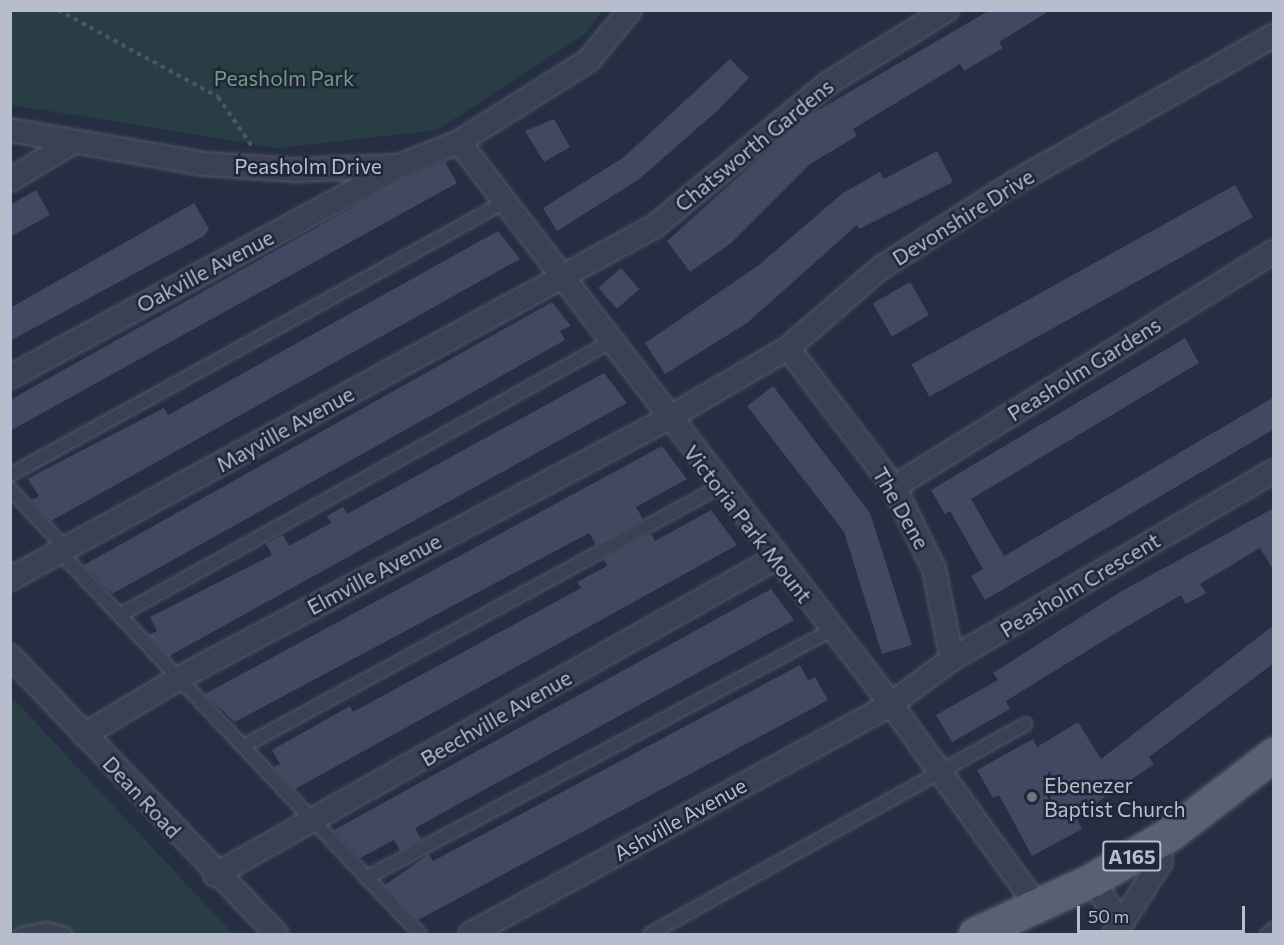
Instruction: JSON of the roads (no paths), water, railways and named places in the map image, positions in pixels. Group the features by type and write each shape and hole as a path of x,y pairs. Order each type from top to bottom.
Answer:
{"main road":[{"name":"A165","path":"975,934 1092,880 1158,841 1274,754"}],"street":[{"name":"Peasholm Drive","path":"10,130 70,144 264,168 399,166 459,142 589,60 630,10"},
{"name":"Chatsworth Gardens","path":"560,279 655,226 827,84 947,10"},
{"name":"Devonshire Drive","path":"667,419 788,348 882,267 1014,183 1274,35"},
{"name":"Victoria Park Mount","path":"459,142 560,279 774,559 891,704 1036,906"},
{"path":"10,180 70,144"},
{"name":"Oakville Avenue","path":"10,376 399,166"},
{"name":"Peasholm Gardens","path":"894,487 1274,251"},
{"name":"Mayville Avenue","path":"10,579 560,279"},
{"name":"The Dene","path":"788,348 894,487 934,570 952,659"},
{"name":"Elmville Avenue","path":"84,735 181,677 667,419"},
{"name":"Peasholm Crescent","path":"891,704 952,659 1274,471"},
{"name":"Beechville Avenue","path":"215,875 312,824 774,559"},
{"name":"Dean Road","path":"10,656 215,875 277,934"},
{"name":"Ashville Avenue","path":"470,934 891,704"},
{"path":"1092,880 1117,929 1161,862 1158,841"}],"lane":[{"path":"10,475 503,203"},
{"path":"120,615 610,342"},
{"path":"244,746 719,487"},
{"path":"10,489 120,615 181,677 312,824 420,934"},
{"path":"366,878 830,631"},
{"path":"650,934 942,774 1025,724"},
{"path":"21,934 47,929 65,934"},
{"path":"1267,934 1274,929"}],"place":[{"name":"Ebenezer Baptist Church","path":"1032,797"}],"park label":[{"name":"Peasholm Park","path":"284,78"}]}
